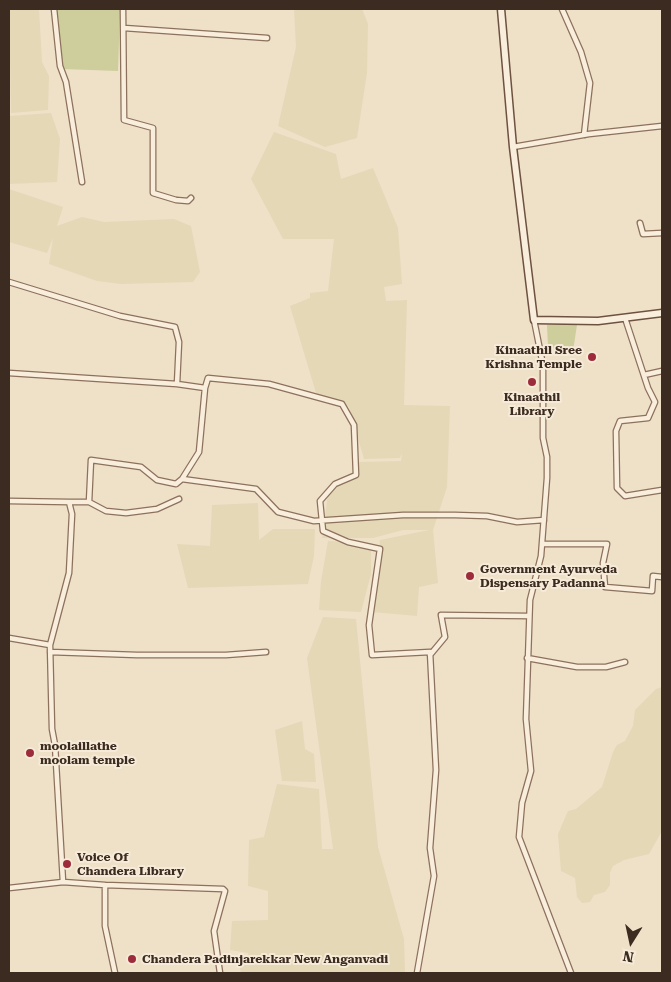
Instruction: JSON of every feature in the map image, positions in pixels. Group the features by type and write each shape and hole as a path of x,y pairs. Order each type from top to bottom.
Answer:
{"main road":[{"path":"501,9 513,147 534,320 598,321 662,313"}],"street":[{"path":"54,9 60,66 66,82 82,182"},
{"path":"123,9 124,120 126,122 146,124 152,128 153,193 176,200 188,201 191,198"},
{"path":"562,9 581,52 590,83 584,135"},
{"path":"124,28 267,38"},
{"path":"513,147 584,135 662,126"},
{"path":"640,223 643,234 662,233"},
{"path":"9,282 120,316 175,327 180,342 177,384"},
{"path":"625,318 644,375 656,402 648,418 620,421 616,431 617,488 625,496 662,490"},
{"path":"534,320 543,365 543,438 547,457 542,556 531,590 529,616 526,719 531,771 522,803 519,837 572,973"},
{"path":"644,375 662,371"},
{"path":"9,373 177,384 205,388"},
{"path":"89,502 90,460 142,467 157,480 166,482 176,484 182,479 199,452 205,388 208,378 269,384 342,404 354,425 356,475 335,484 320,501 323,531 348,542 380,549 369,625 372,655 430,652 430,655"},
{"path":"182,479 256,489 278,512 322,521 403,515 487,516 517,522 544,520"},
{"path":"9,502 89,502 106,511 126,513 157,509 180,499"},
{"path":"63,882 56,745 52,729 50,645 69,573 72,514 69,502"},
{"path":"542,544 606,544 603,563 605,587 652,591 653,576 662,576"},
{"path":"417,973 434,876 430,848 436,770 430,655 445,636 442,615 529,616"},
{"path":"9,638 50,645"},
{"path":"50,652 137,655 226,655 266,652"},
{"path":"527,658 577,667 606,667 625,662"},
{"path":"9,888 63,882 223,889 225,891 214,931 220,973"},
{"path":"106,885 105,926 115,973"}],"shaded area":[{"path":"9,9 39,9 42,62 49,76 48,110 11,113"},
{"path":"294,9 362,9 368,24 367,73 357,138 325,147 278,126 296,47"},
{"path":"51,113 60,139 57,182 9,184 10,116"},
{"path":"274,132 336,154 341,179 373,168 398,228 402,284 384,287 386,301 407,300 404,405 450,406 447,487 433,530 438,583 419,587 417,616 372,612 380,540 429,530 403,530 373,538 322,538 329,487 356,475 359,462 401,461 402,453 400,458 364,459 349,407 316,393 290,306 310,298 310,293 328,291 334,239 283,239 251,179"},
{"path":"9,189 63,207 57,226 82,217 104,222 174,219 191,226 200,272 193,282 121,284 97,281 49,264 53,238 47,253 9,242"},
{"path":"258,503 259,540 273,529 315,529 314,556 308,584 188,588 177,544 210,546 212,505"},
{"path":"328,541 371,543 371,574 361,612 319,610 321,581"},
{"path":"323,617 356,619 378,847 404,939 405,973 241,973 239,964 250,963 248,953 230,950 232,921 268,920 268,891 248,886 249,840 264,837 277,784 319,789 322,849 333,849 307,658"},
{"path":"662,687 662,831 649,854 624,860 613,866 610,873 610,885 605,892 594,895 590,902 582,903 577,897 575,878 561,871 558,834 568,811 576,809 602,787 613,752 617,745 625,741 633,726 635,710 656,689"},
{"path":"302,721 305,749 314,754 316,782 282,781 275,730"}],"green space":[{"path":"55,9 120,9 118,71 62,69"},
{"path":"547,325 577,325 573,351 548,347"}],"place":[{"name":"Kinaathil Sree Krishna Temple","path":"592,357"},
{"name":"Kinaathil Library","path":"532,382"},
{"name":"Government Ayurveda Dispensary Padanna","path":"470,576"},
{"name":"moolaillathe moolam temple","path":"30,753"},
{"name":"Voice Of Chandera Library","path":"67,864"},
{"name":"Chandera Padinjarekkar New Anganvadi","path":"132,959"}]}
